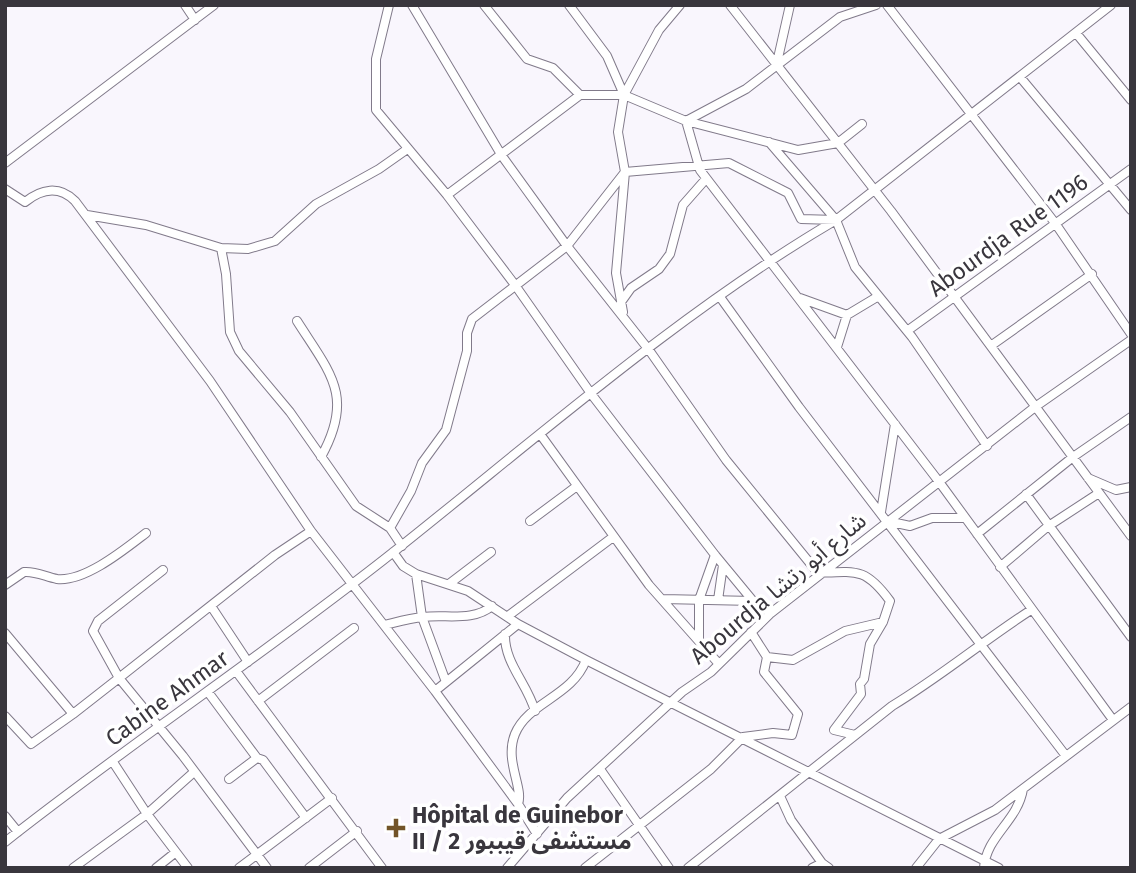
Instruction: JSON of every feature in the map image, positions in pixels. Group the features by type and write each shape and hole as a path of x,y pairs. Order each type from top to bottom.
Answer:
{"street":[{"path":"185,5 195,20"},
{"path":"5,163 214,5"},
{"path":"390,5 376,59 376,110 406,150 447,195 515,285 592,395 715,555 753,601 771,613"},
{"path":"412,5 502,156 567,246 649,350 726,460 818,573 849,572 874,579 891,601 870,644 864,679 860,684 861,694 834,730 855,735"},
{"path":"484,5 527,59 553,68 580,95"},
{"path":"569,5 607,56 624,95"},
{"path":"667,5 667,16"},
{"path":"623,315 616,272 625,172 618,132 624,95 667,16 680,5"},
{"path":"730,5 875,190 1131,536"},
{"path":"776,66 790,5"},
{"path":"686,121 746,89 840,17 876,5"},
{"path":"887,5 1055,223 1131,337"},
{"name":"Cabine Ahmar","path":"5,842 402,546 540,434 770,259 836,220 1111,5"},
{"path":"1076,33 1131,100"},
{"path":"1020,77 1131,210"},
{"path":"447,195 580,95 624,95 686,121 798,150 838,143 862,124"},
{"path":"686,121 705,180 770,259 940,483 1113,720"},
{"path":"769,142 836,220 855,267 877,298 907,331 987,446"},
{"path":"87,215 146,225 221,248 248,249 275,241 316,204 379,169 406,150"},
{"path":"390,528 411,491 422,463 446,430 467,351 467,333 472,319 567,246 625,172 729,163 788,193 801,219 836,220"},
{"name":"Abourdja Rue 1196","path":"907,331 1131,169"},
{"path":"621,302 631,288 659,269 670,254 683,205 705,180"},
{"path":"5,189 26,202 39,191 57,191 69,195 87,215 162,321 211,381 311,531 435,691 537,834"},
{"path":"221,248 226,274 230,332 239,351 356,506 390,528 402,546"},
{"path":"992,345 1091,274"},
{"path":"720,297 799,407 1066,756"},
{"path":"800,298 847,314 877,298"},
{"path":"837,347 843,335 847,314"},
{"path":"297,321 333,374 336,424 321,457"},
{"name":"Abourdja شارع أبو رتشا","path":"507,868 567,798 818,573 1131,337"},
{"path":"977,534 1073,457 1131,417"},
{"path":"881,512 895,424"},
{"path":"540,434 613,537 719,664"},
{"path":"1088,478 1116,490 1131,487"},
{"path":"530,521 577,486"},
{"path":"1000,567 1048,527 1099,493"},
{"path":"1026,494 1131,637"},
{"path":"887,521 910,526 932,519 965,518"},
{"path":"5,716 31,744 311,531"},
{"path":"5,585 24,572 60,579 89,571 115,557 146,533"},
{"path":"508,616 613,537"},
{"path":"394,552 403,566 416,574 468,591 518,624 586,660 810,770 984,864 999,868"},
{"path":"449,584 491,552"},
{"path":"699,640 699,600 715,555"},
{"path":"718,600 723,565"},
{"path":"163,570 98,621 93,631 119,678 267,868"},
{"path":"416,574 422,617 446,682"},
{"path":"663,599 753,601"},
{"path":"211,606 248,662"},
{"path":"385,625 422,617 467,616 483,613 492,606"},
{"path":"688,868 892,706 929,683 979,643 1031,610"},
{"path":"767,657 793,660 845,631 883,622"},
{"path":"435,691 518,624"},
{"path":"258,701 354,628"},
{"path":"585,868 711,769 743,737 773,733 792,735 798,715 764,672 767,657 751,632"},
{"path":"5,633 73,714"},
{"path":"505,634 507,654 531,695 536,711"},
{"path":"518,804 520,794 511,766 515,734 536,711 572,685 586,660"},
{"path":"236,671 382,868"},
{"path":"208,692 306,818"},
{"path":"916,868 939,839 987,816 1131,707"},
{"path":"229,779 257,758"},
{"path":"113,762 147,814 188,868"},
{"path":"600,769 670,868"},
{"path":"73,868 147,814 194,772"},
{"path":"984,864 989,845 1015,814 1023,789"},
{"path":"780,796 791,820 825,865 812,868"},
{"path":"239,868 332,798"},
{"path":"5,816 18,832"},
{"path":"309,868 357,831"},
{"path":"156,868 176,852"}],"place":[{"name":"Hôpital de Guinebor II / مستشفى قيببور 2","path":"396,828"}]}
